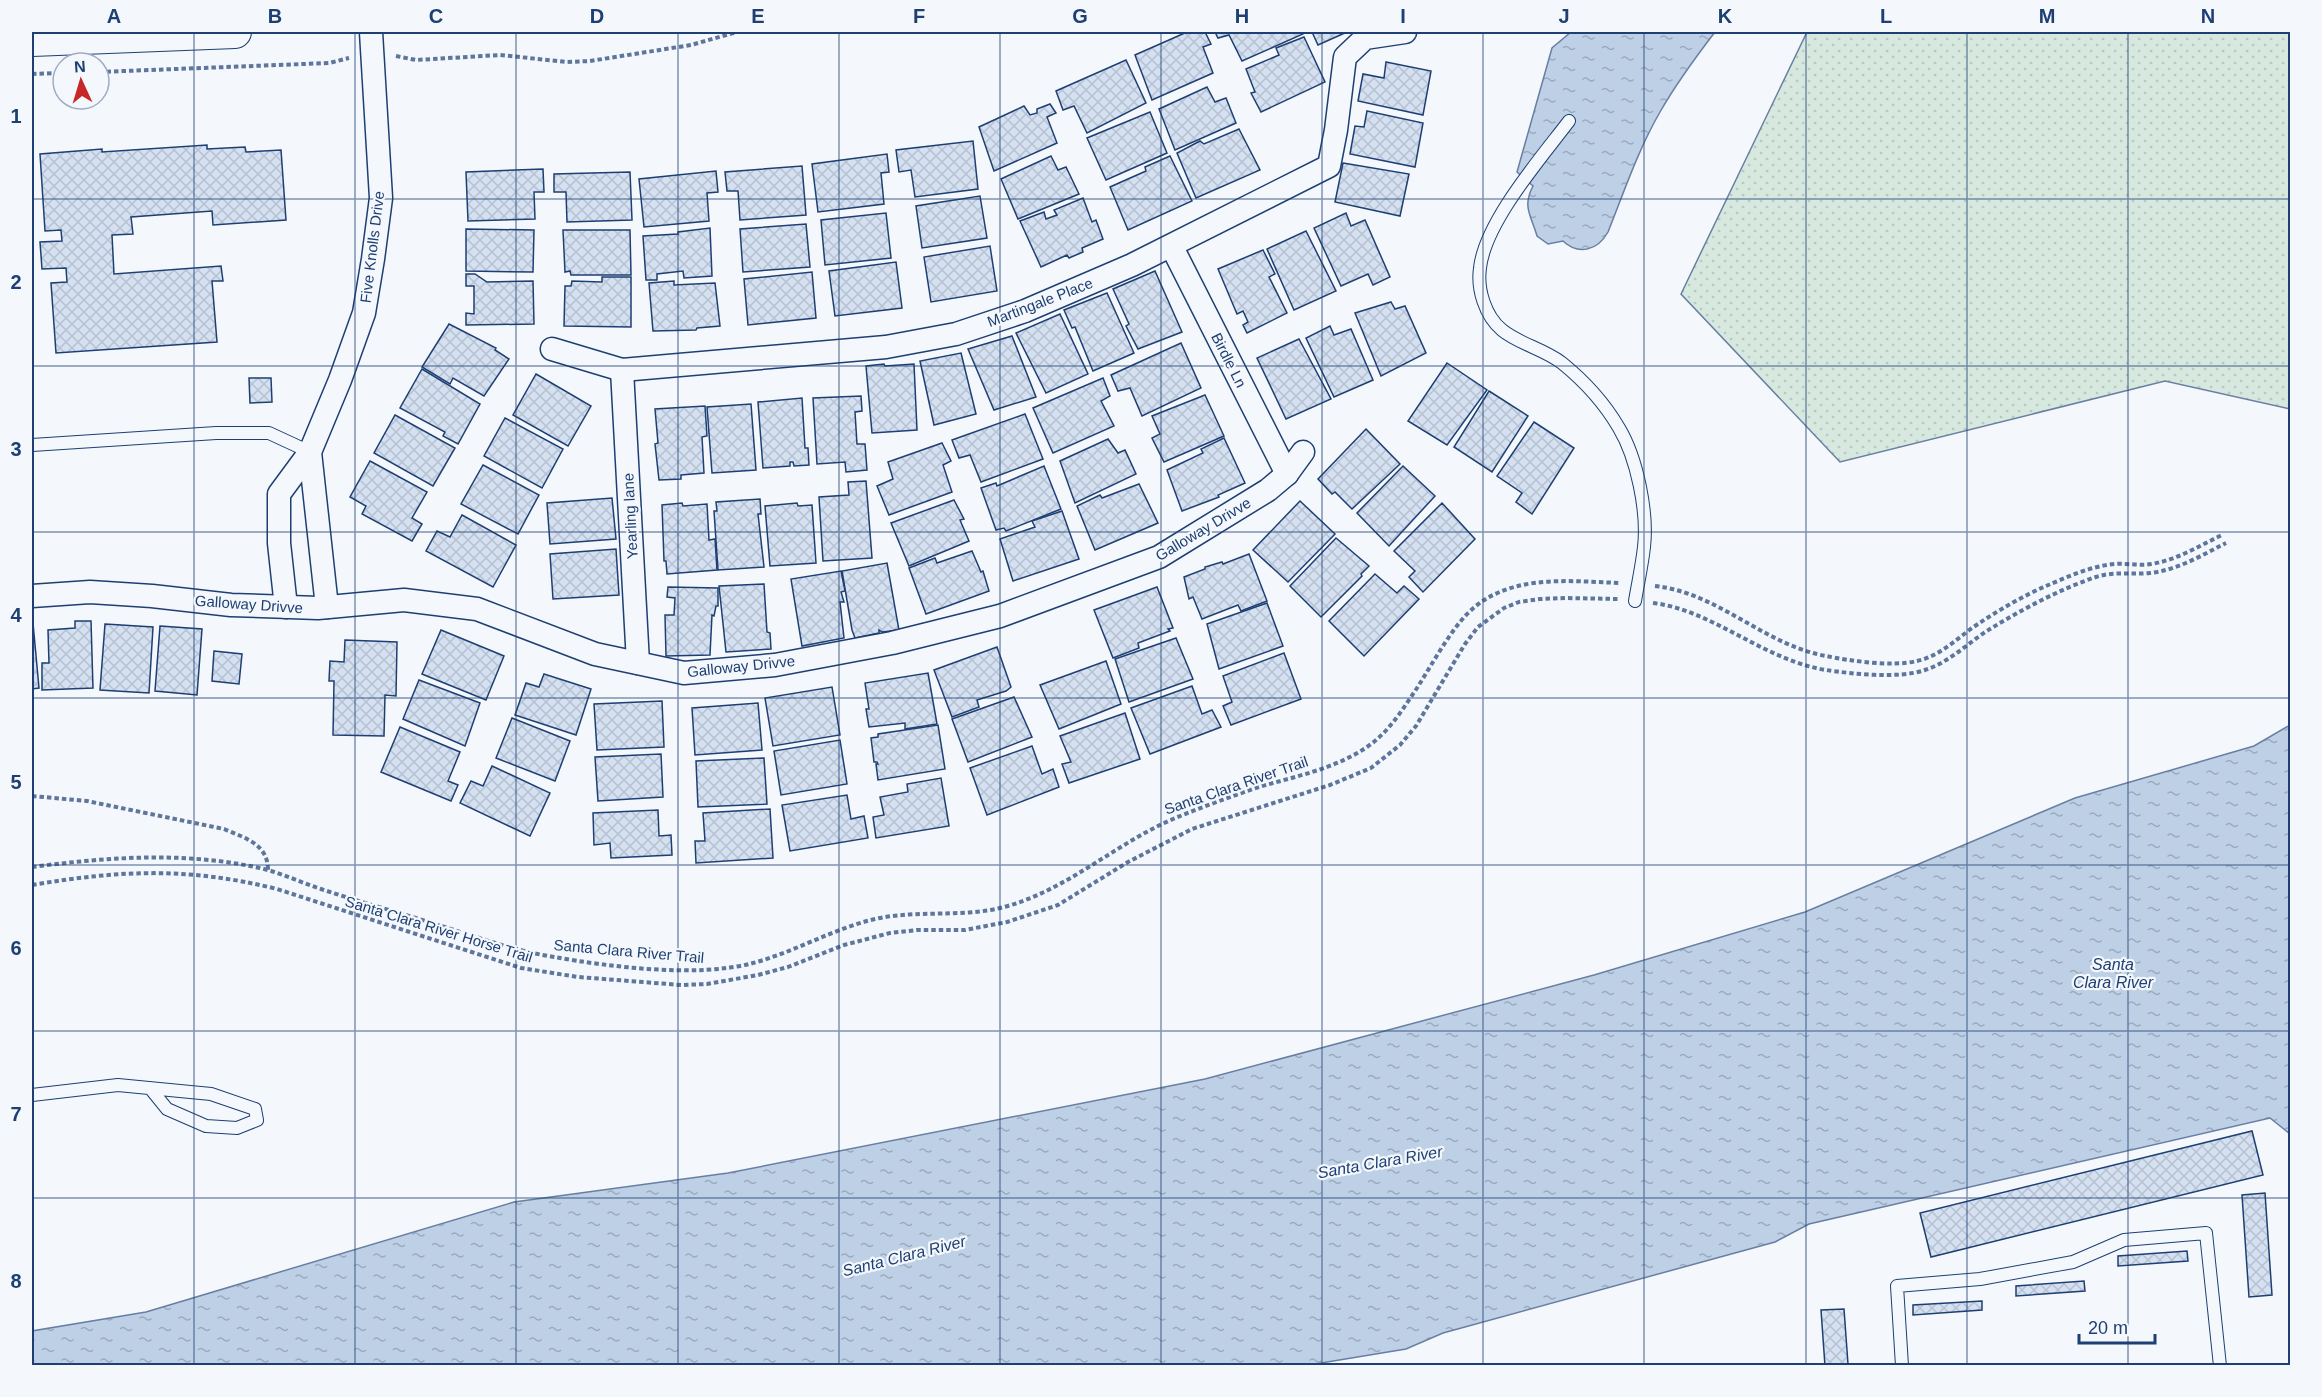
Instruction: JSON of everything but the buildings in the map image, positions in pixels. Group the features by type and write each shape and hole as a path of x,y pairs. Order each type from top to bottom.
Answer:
{"main road":[{"path":"32,40 235,32"}],"street":[{"name":"Five Knolls Drive","path":"286,608 279,543 279,494 310,452 340,380 364,313 373,259 381,198 371,32"},
{"name":"Martingale Place","path":"552,349 622,370 886,346 956,334 1025,311 1172,247 1329,166 1345,57 1365,38 1406,32"},
{"name":"Birdle Ln","path":"1172,247 1287,474"},
{"name":"Yearling lane","path":"622,370 638,663"},
{"path":"310,452 327,607"},
{"name":"Galloway Drivve","path":"32,596 90,592 286,608 404,600 477,609 595,654 684,673 775,665 892,643 1000,616 1160,557 1268,490 1287,474 1303,452"}],"lane":[{"path":"1569,121 1521,183 1501,215 1483,255 1479,285 1484,304 1502,330 1561,363 1594,395 1619,429 1634,465 1642,504 1644,545 1635,601"},
{"path":"32,445 216,433 269,433 310,452"},
{"path":"32,1095 118,1085 150,1088 210,1094 255,1109 257,1120 237,1128 206,1126 167,1108 150,1088"},
{"path":"1902,1365 1897,1286 1980,1279 2073,1262 2124,1240 2206,1233 2220,1365"}],"path":[{"path":"111,72 329,63 345,58 372,56 402,56 416,60 500,55 567,62 590,61 691,45 737,32"},
{"path":"32,74 51,73"},
{"name":"Santa Clara River Trail","path":"32,867 160,856 226,862 268,870 325,890 524,951 607,964 674,970 735,967 771,957 832,933 879,918 970,913 995,909 1043,894 1123,845 1159,826 1223,800 1327,767 1365,749 1387,730 1400,713 1460,622 1488,597 1514,586 1542,581 1659,586 1713,603 1780,641 1804,651 1827,657 1885,663 1915,662 1935,655 1979,623 2044,586 2093,568 2114,564 2149,564 2174,559 2222,535"},
{"name":"Santa Clara River Horse Trail","path":"32,885 120,873 162,871 238,879 521,968 578,977 681,985 731,981 788,967 844,945 890,933 983,927 1030,916 1058,905 1128,862 1192,829 1330,785 1371,768 1400,745 1416,726 1465,644 1478,627 1504,608 1519,602 1565,598 1659,604 1691,613 1762,649 1807,666 1848,672 1906,674 1936,666 1991,628 2085,581 2112,573 2148,573 2170,569 2226,543"},
{"path":"32,796 87,801 224,830 245,838 264,851 268,858 268,870"}],"shaded area":[{"path":"1807,32 2290,32 2290,409 2165,381 1840,462 1681,294"}],"water":[{"path":"1571,32 1715,32 1679,81 1652,126 1608,232 1599,243 1588,249 1575,248 1563,241 1548,244 1537,236 1528,206 1533,186 1517,172 1552,48"},
{"name":"Santa Clara River","path":"2290,725 2290,1134 2270,1118 1809,1224 1775,1242 1443,1333 1406,1349 1309,1365 32,1365 32,1331 146,1312 514,1202 728,1173 1205,1079 1594,975 1805,912 2075,798 2254,746"}]}
